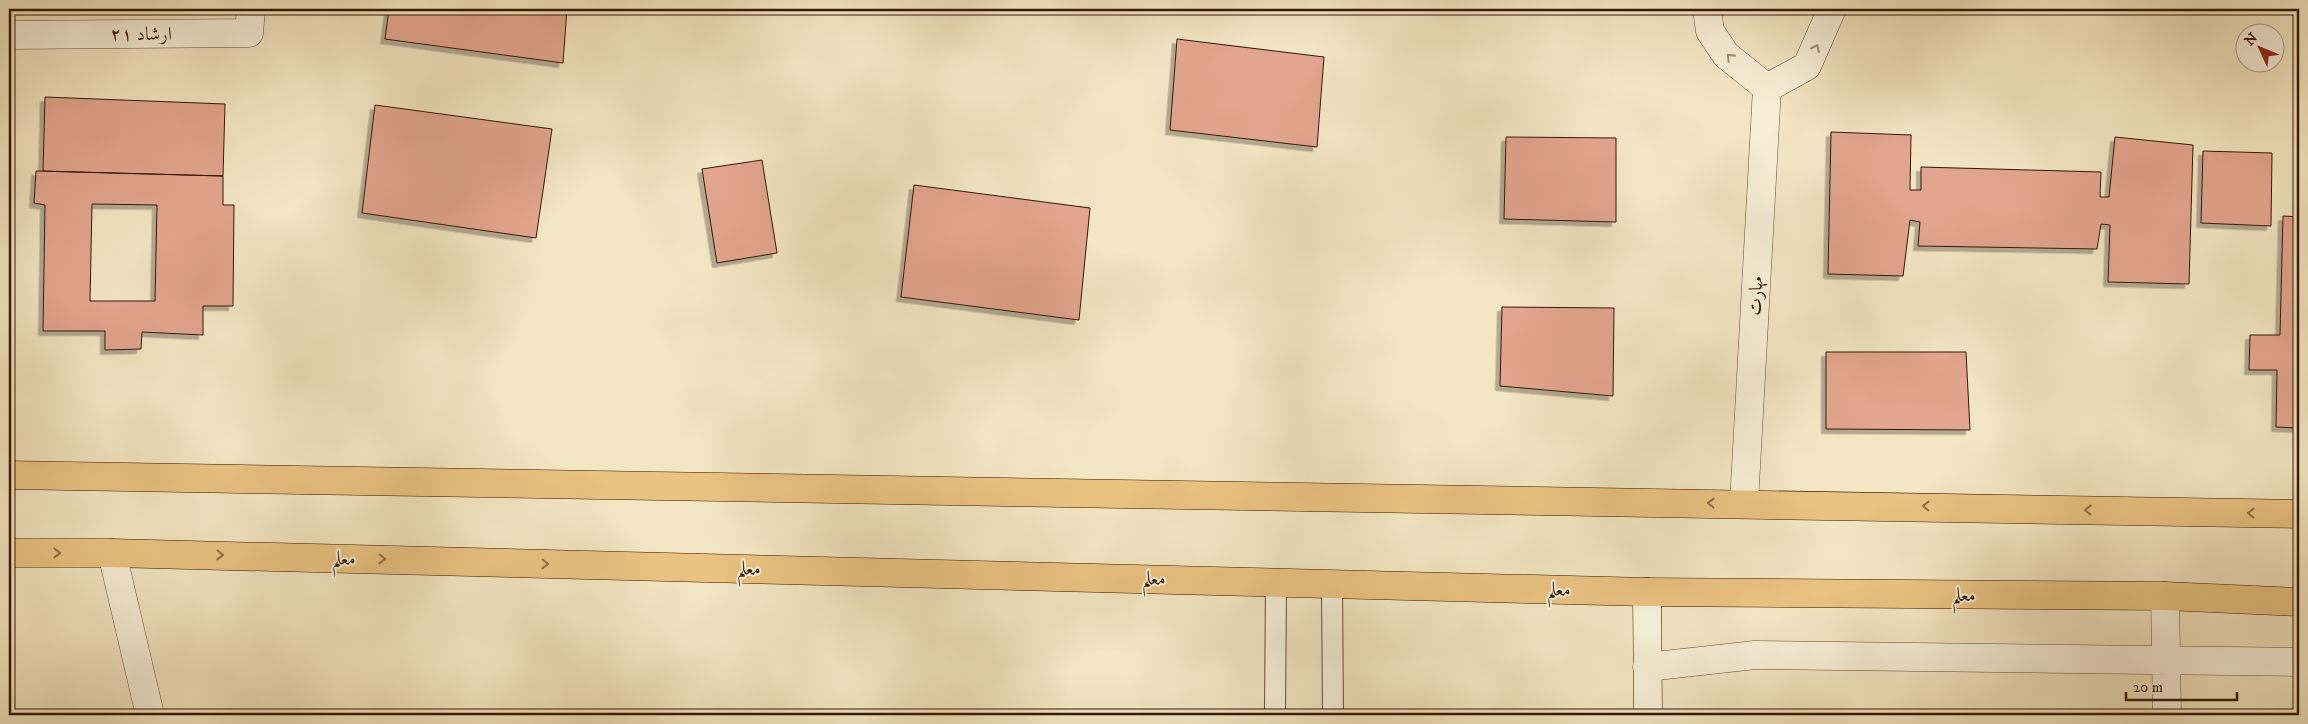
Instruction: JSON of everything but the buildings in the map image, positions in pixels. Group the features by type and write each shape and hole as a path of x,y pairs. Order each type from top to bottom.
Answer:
{"main road":[{"path":"9,475 1744,503 2299,514"},
{"name":"معلم","path":"9,553 112,552 1647,592 2165,596 2299,602"}],"street":[{"name":"ارشاد ۲۱","path":"9,35 249,33 251,9"},
{"path":"1707,9 1710,31 1726,55 1767,88 1807,66 1832,9"},
{"name":"مهارت","path":"1744,503 1767,88"},
{"path":"112,552 150,715"},
{"path":"1647,592 1648,715"},
{"path":"2165,596 2164,660 2167,715"},
{"path":"1647,667 1755,655 2299,662"}],"lane":[{"path":"1275,715 1276,582"},
{"path":"1332,584 1333,715"}]}
